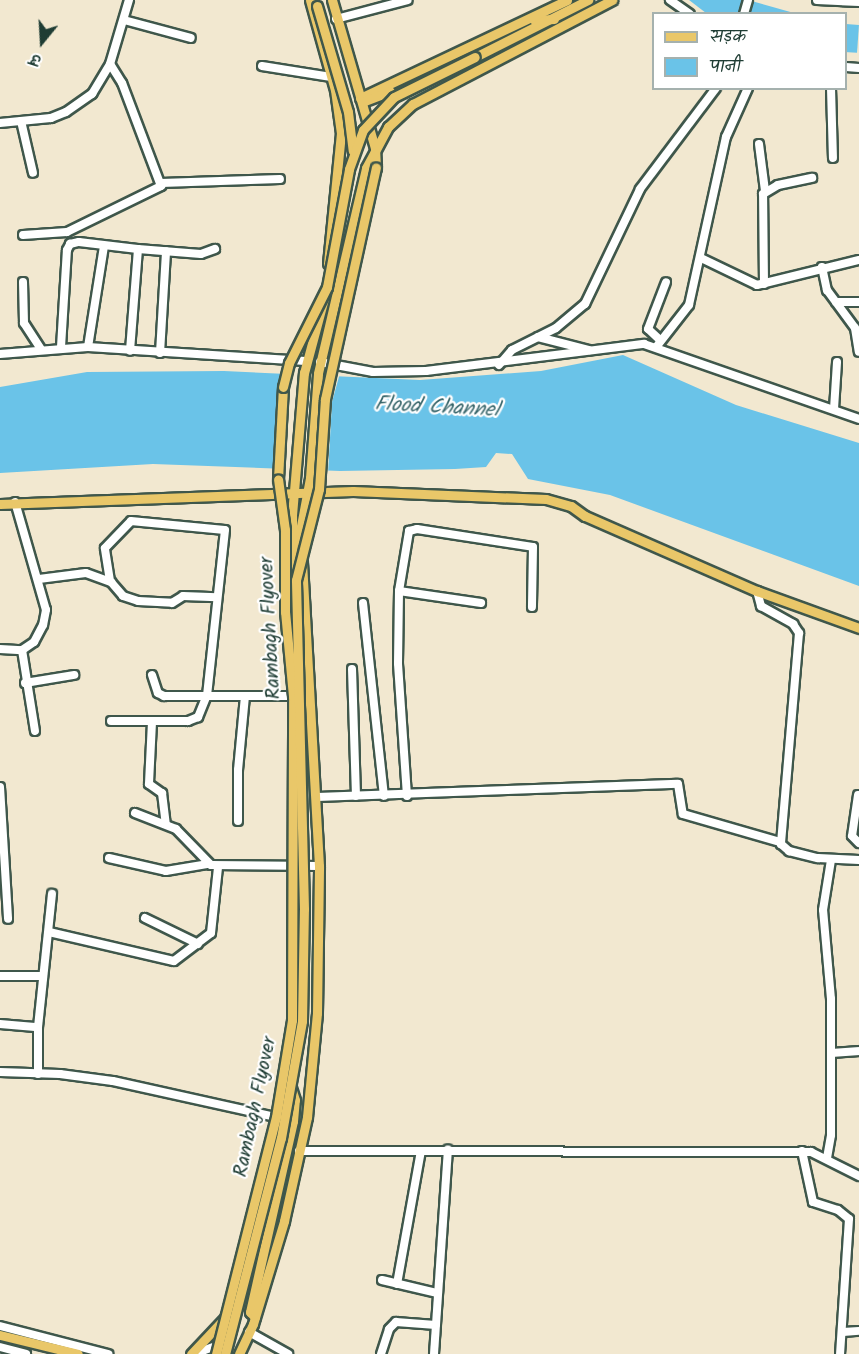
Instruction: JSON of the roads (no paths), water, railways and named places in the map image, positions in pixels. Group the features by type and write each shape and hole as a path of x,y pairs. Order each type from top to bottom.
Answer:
{"main road":[{"name":"Rambagh Flyover","path":"225,1354 291,1088 302,1021 304,971 297,580 319,489 325,399 376,168 375,148 332,0"},
{"path":"361,100 567,0"},
{"name":"Rambagh Flyover","path":"218,1354 276,1117 288,1056 294,982 292,696 285,612 285,530 278,479 283,387 289,363 327,287 353,154 368,122 394,97 588,0"},
{"path":"239,1354 255,1317 284,1221 307,1117 317,1012 319,866 312,696 299,560 300,531 310,478 318,373 366,168 388,127 413,104 612,0"},
{"path":"218,1354 225,1342 276,1137 296,1025 300,866 296,696 292,632 294,493 304,373 324,304 340,162 341,133 331,77 311,2"},
{"path":"311,2 348,112 353,154"},
{"path":"361,100 540,16 554,19"},
{"path":"327,62 347,54"},
{"path":"0,504 308,492 559,502 757,591 859,628"},
{"path":"255,1317 250,1312 293,1121 295,1100 291,1088"},
{"path":"193,1354 226,1316"},
{"path":"0,1335 78,1354"}],"street":[{"path":"0,123 66,112 98,87 110,64 129,0"},
{"path":"336,19 382,4 408,0"},
{"path":"670,0 687,12"},
{"path":"818,0 859,2"},
{"path":"124,21 191,38"},
{"path":"23,235 67,232 157,191 161,183 110,64"},
{"path":"262,66 331,77"},
{"path":"498,365 512,350 538,337 585,304 640,189 714,90"},
{"path":"658,343 687,309 701,258 726,137 746,90"},
{"path":"831,90 833,158"},
{"path":"21,121 33,173"},
{"path":"759,144 765,191 762,199 764,284"},
{"path":"161,183 280,178"},
{"path":"765,191 812,178"},
{"path":"61,347 68,247 79,242 206,254 215,249"},
{"path":"88,347 104,246"},
{"path":"130,351 138,249"},
{"path":"160,353 166,251"},
{"path":"701,258 747,283 764,284 822,267 859,260"},
{"path":"822,267 827,290 855,328 859,352"},
{"path":"23,282 25,328 40,348"},
{"path":"658,343 648,328 666,282"},
{"path":"836,302 859,302"},
{"path":"538,337 593,352"},
{"path":"321,362 351,370 391,372 498,365 658,343 740,380 859,419"},
{"path":"0,354 40,348 88,347 306,361"},
{"path":"834,409 837,362"},
{"path":"0,649 22,650 34,642 46,618 39,579 15,502"},
{"path":"111,721 194,720 207,695 225,530 131,521 105,548 110,581 123,596 138,601 172,603 183,596 217,597"},
{"path":"407,796 398,663 399,591 406,536 417,529 532,547 532,607"},
{"path":"39,579 80,572 110,581"},
{"path":"399,591 481,603"},
{"path":"757,591 761,606 793,624 800,633 780,842"},
{"path":"363,603 384,796"},
{"path":"22,650 25,683 35,731"},
{"path":"352,669 356,796"},
{"path":"25,683 74,675"},
{"path":"152,675 161,695 312,696"},
{"path":"238,821 238,770 245,696"},
{"path":"152,722 149,784 162,793 166,824"},
{"path":"317,797 407,796 678,784 683,814 780,842 789,851 831,860 859,860"},
{"path":"0,787 3,880 8,919"},
{"path":"858,795 852,836 859,843"},
{"path":"135,813 166,824 183,834 208,864"},
{"path":"109,858 166,871 208,864 218,867 319,866"},
{"path":"827,1158 832,1053 830,987 823,923 831,860"},
{"path":"49,932 169,962 198,944 212,929 218,867"},
{"path":"38,1074 38,1027 52,894"},
{"path":"145,918 198,944"},
{"path":"0,976 42,976"},
{"path":"0,1024 38,1027"},
{"path":"832,1053 859,1051"},
{"path":"0,1072 113,1082 276,1117"},
{"path":"434,1354 448,1149"},
{"path":"299,1150 802,1151 827,1158 859,1176"},
{"path":"397,1284 421,1151"},
{"path":"802,1151 813,1202 845,1213 849,1219 840,1354"},
{"path":"382,1280 437,1293"},
{"path":"381,1354 392,1324 436,1325"},
{"path":"0,1326 108,1354"},
{"path":"843,1332 859,1331"},
{"path":"249,1332 288,1354"},
{"path":"193,1354 225,1342"},
{"path":"0,1347 26,1354"}],"water":[{"path":"689,0 748,0 790,12 705,12"},
{"path":"847,24 859,25 857,53 847,52"},
{"name":"Flood Channel","path":"623,355 736,405 859,443 859,586 610,495 528,479 512,454 496,453 486,467 455,469 340,471 153,464 0,473 0,387 87,372 224,371 420,380 541,371"}]}
